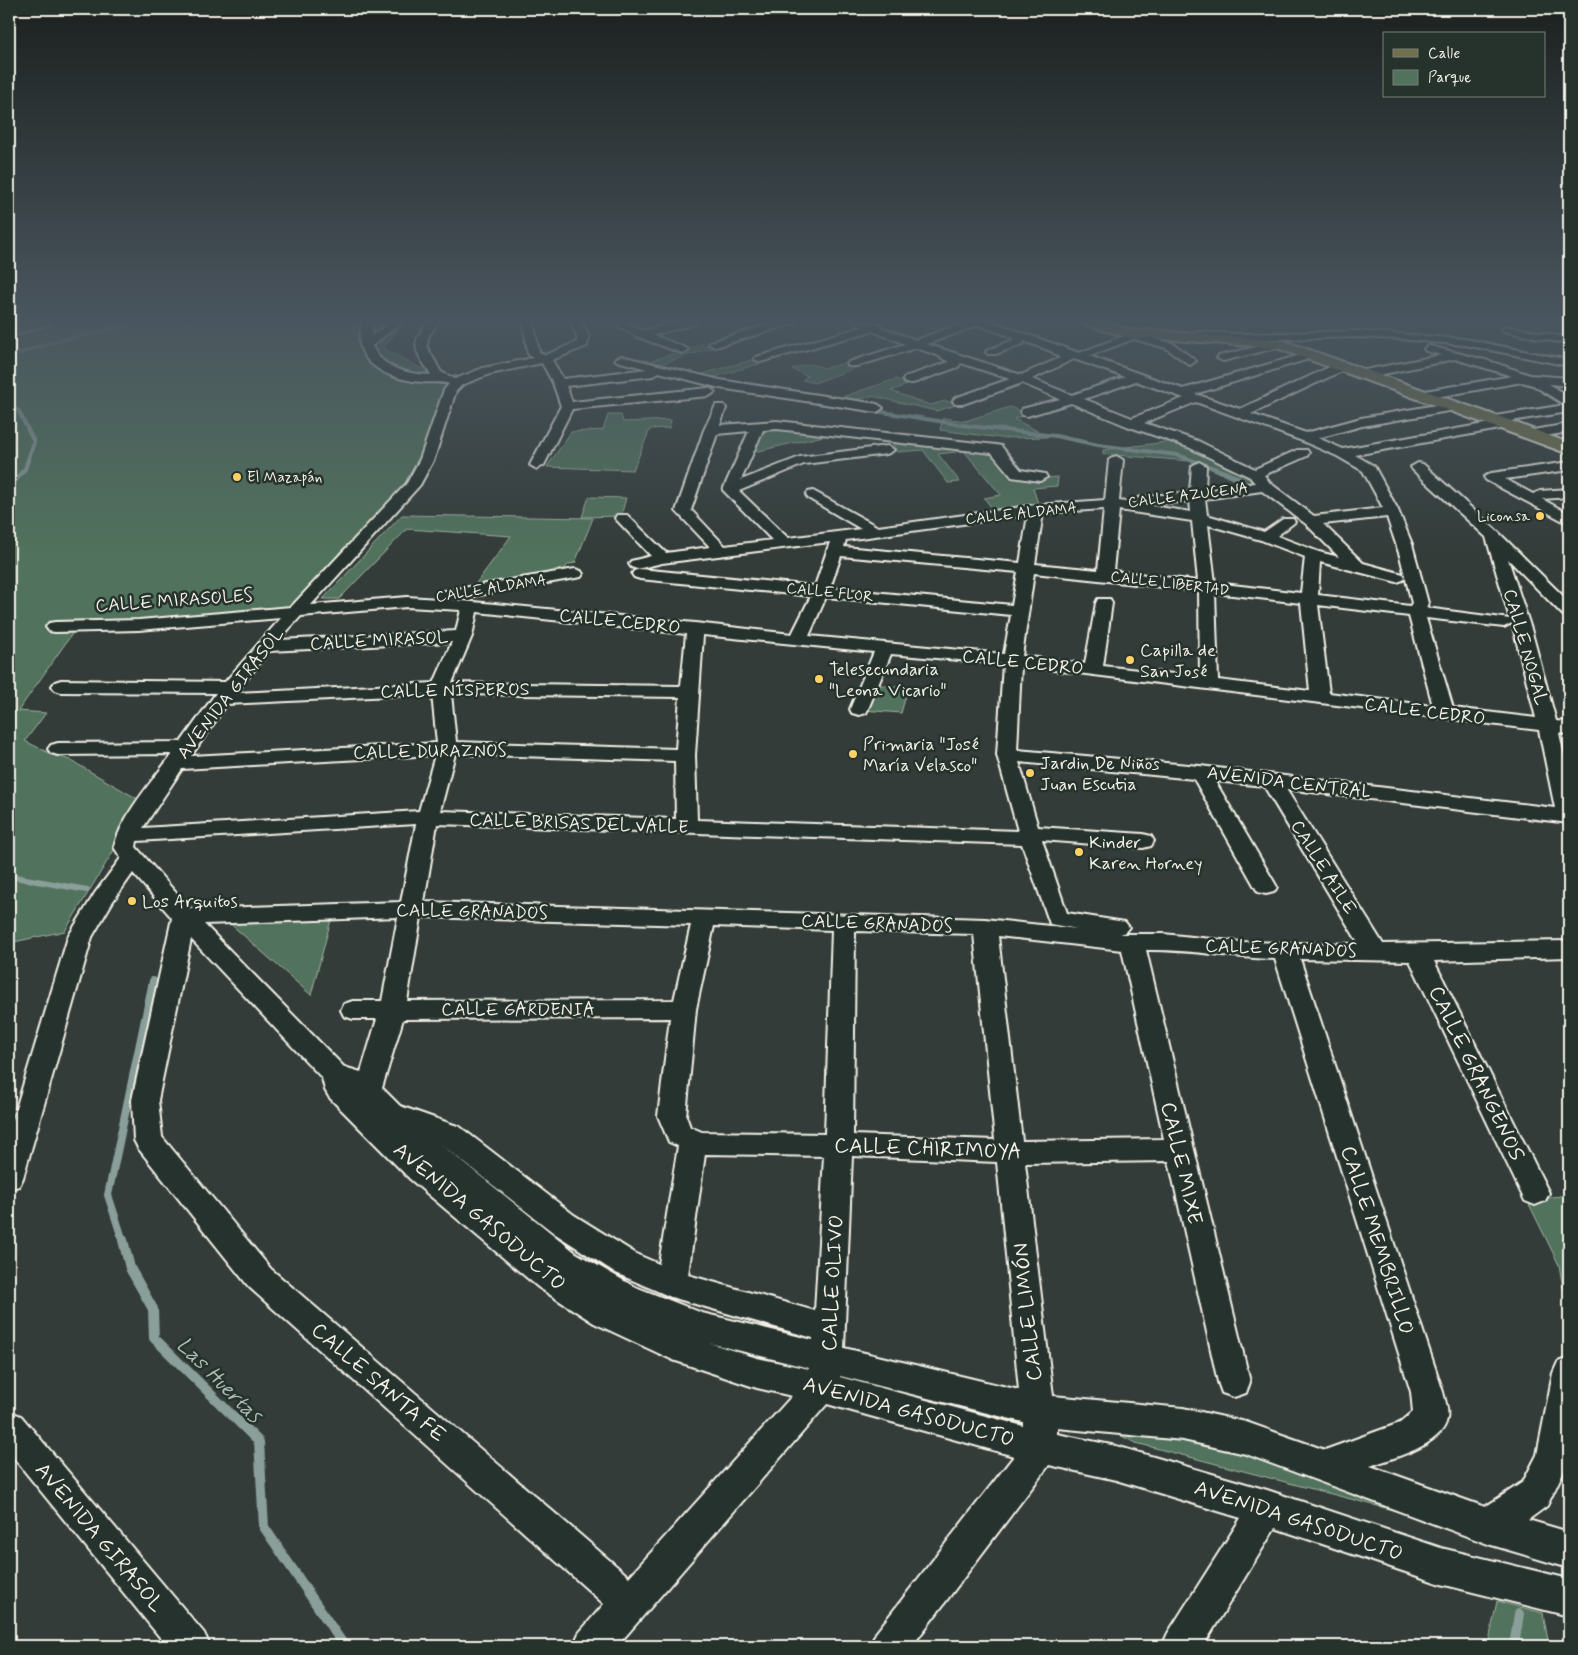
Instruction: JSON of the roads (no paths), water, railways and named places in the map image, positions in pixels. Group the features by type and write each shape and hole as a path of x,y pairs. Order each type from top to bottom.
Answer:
{"main road":[{"path":"1434,398 1569,448"}],"street":[{"name":"AVENIDA GIRASOL","path":"9,1178 80,937 130,846 181,756 225,693 295,611 412,484 426,459 447,398"},
{"path":"537,465 567,406 564,398"},
{"path":"567,406 632,398"},
{"path":"812,398 877,408"},
{"path":"959,401 967,398"},
{"path":"1132,424 1195,398"},
{"path":"1197,398 1305,437 1342,453 1369,469 1372,479 1391,512 1406,546 1420,604 1416,612"},
{"path":"1240,414 1274,398"},
{"path":"1027,412 1072,399 1132,424 1193,444 1255,474 1264,486 1311,521 1360,568"},
{"path":"1305,437 1361,422 1454,406"},
{"path":"720,408 683,511 722,551"},
{"path":"1342,453 1569,408"},
{"path":"711,430 777,425 996,449 1017,474 1040,477"},
{"path":"730,490 758,427"},
{"path":"1533,434 1569,428"},
{"path":"730,490 800,462 821,457 888,450"},
{"path":"1255,474 1302,453"},
{"path":"1105,575 1116,460"},
{"path":"1199,466 1197,496 1201,518 1207,587 1209,684"},
{"path":"1567,517 1491,477 1569,466"},
{"path":"1418,467 1493,535 1569,611"},
{"name":"CALLE AZUCENA","path":"1111,504 1197,496 1264,486"},
{"path":"730,490 785,544"},
{"path":"1540,495 1569,492"},
{"path":"813,495 876,532"},
{"name":"CALLE ALDAMA","path":"639,569 662,558 785,544 838,544 876,532 1036,509 1111,504 1201,518 1266,537 1313,555 1398,577"},
{"path":"1036,509 1012,660 1007,755 1030,836 1058,919 1138,930 1163,942"},
{"path":"1311,521 1391,512"},
{"path":"622,518 662,558"},
{"path":"1266,537 1288,522"},
{"name":"CALLE NOGAL","path":"1493,535 1522,629 1548,726 1568,816"},
{"path":"1400,536 1396,544 1398,577 1407,606 1416,612 1445,714"},
{"path":"798,640 821,591 838,544"},
{"name":"CALLE LIBERTAD","path":"838,544 1504,622"},
{"path":"1313,555 1309,598 1320,697"},
{"name":"CALLE FLOR","path":"639,569 821,591 1019,611"},
{"name":"CALLE ALDAMA","path":"407,602 575,574"},
{"name":"CALLE CEDRO","path":"295,611 407,602 470,606 1012,660 1569,728"},
{"path":"1093,670 1104,603"},
{"path":"368,1091 393,1009 428,817 447,748 441,688 463,636 470,606"},
{"name":"CALLE MIRASOLES","path":"55,626 139,625 295,611"},
{"path":"687,827 685,755 695,628"},
{"name":"CALLE MIRASOL","path":"264,646 463,636"},
{"path":"859,709 884,648"},
{"name":"CALLE NÍSPEROS","path":"61,686 225,693 441,688 689,692"},
{"name":"CALLE DURAZNOS","path":"58,749 181,756 447,748 685,755"},
{"name":"AVENIDA CENTRAL","path":"1007,755 1200,772 1568,816"},
{"path":"1200,772 1266,887"},
{"name":"CALLE AILE","path":"1272,782 1376,952"},
{"name":"CALLE BRISAS DEL VALLE","path":"130,846 428,817 1143,841"},
{"name":"AVENIDA GASODUCTO","path":"130,846 184,917 335,1074 352,1079 368,1091 437,1158 565,1262 622,1296 700,1328 1038,1410 1183,1424 1246,1438 1488,1526 1569,1550"},
{"name":"CALLE GRANADOS","path":"184,917 412,909 985,927 1132,943 1163,942 1241,950 1418,953 1569,949"},
{"name":"CALLE SANTA FE","path":"184,917 145,1100 148,1140 260,1278 631,1603"},
{"path":"671,1284 686,1137 672,1116 684,1009 704,917"},
{"name":"CALLE OLIVO","path":"826,1358 839,1145 844,922"},
{"name":"CALLE LIMÓN","path":"985,927 1042,1447"},
{"name":"CALLE MIXE","path":"1132,943 1234,1382"},
{"name":"CALLE MEMBRILLO","path":"1285,951 1427,1392 1430,1418 1411,1436 1324,1467"},
{"name":"CALLE GRANGENOS","path":"1418,953 1535,1193"},
{"name":"CALLE GARDENIA","path":"353,1010 684,1009"},
{"name":"AVENIDA GASODUCTO","path":"335,1074 338,1090 420,1171 549,1278 604,1313 684,1350 757,1373 826,1358 1042,1447 1116,1463 1267,1508 1441,1566 1569,1598"},
{"path":"390,1112 450,1135 564,1224 627,1264 826,1358 631,1603 592,1646"},
{"name":"CALLE CHIRIMOYA","path":"686,1137 699,1143 839,1145 1010,1152 1179,1150"},
{"path":"1488,1526 1535,1494 1553,1458 1569,1373"},
{"name":"AVENIDA GIRASOL","path":"9,1427 192,1646"},
{"path":"889,1646 1042,1447"},
{"path":"1181,1646 1267,1508"}],"waterway":[{"path":"9,406 18,410 34,442 25,469 22,472"},
{"path":"870,410 969,426 1056,436 1098,445 1177,455 1227,473"},
{"path":"9,488 22,472"},
{"path":"1223,472 1239,478"},
{"name":"Las Huertas","path":"9,876 87,890"},
{"name":"Las Huertas","path":"123,1241 108,1195 153,981"},
{"name":"Las Huertas","path":"123,1240 130,1268 153,1309 154,1338 259,1442 264,1527 343,1644"},
{"name":"Las Huertas","path":"1514,1646 1519,1614"}],"place":[{"name":"El Mazapán","path":"237,477"},
{"name":"Liconsa","path":"1540,516"},
{"name":"Capilla de San José","path":"1130,660"},
{"name":"Telesecundaria \"Leona Vicario\"","path":"819,679"},
{"name":"Primaria \"José María Velasco\"","path":"853,754"},
{"name":"Jardin De Niños Juan Escutia","path":"1030,773"},
{"name":"Kinder Karen Horney","path":"1079,852"},
{"name":"Los Arquitos","path":"132,901"}]}
